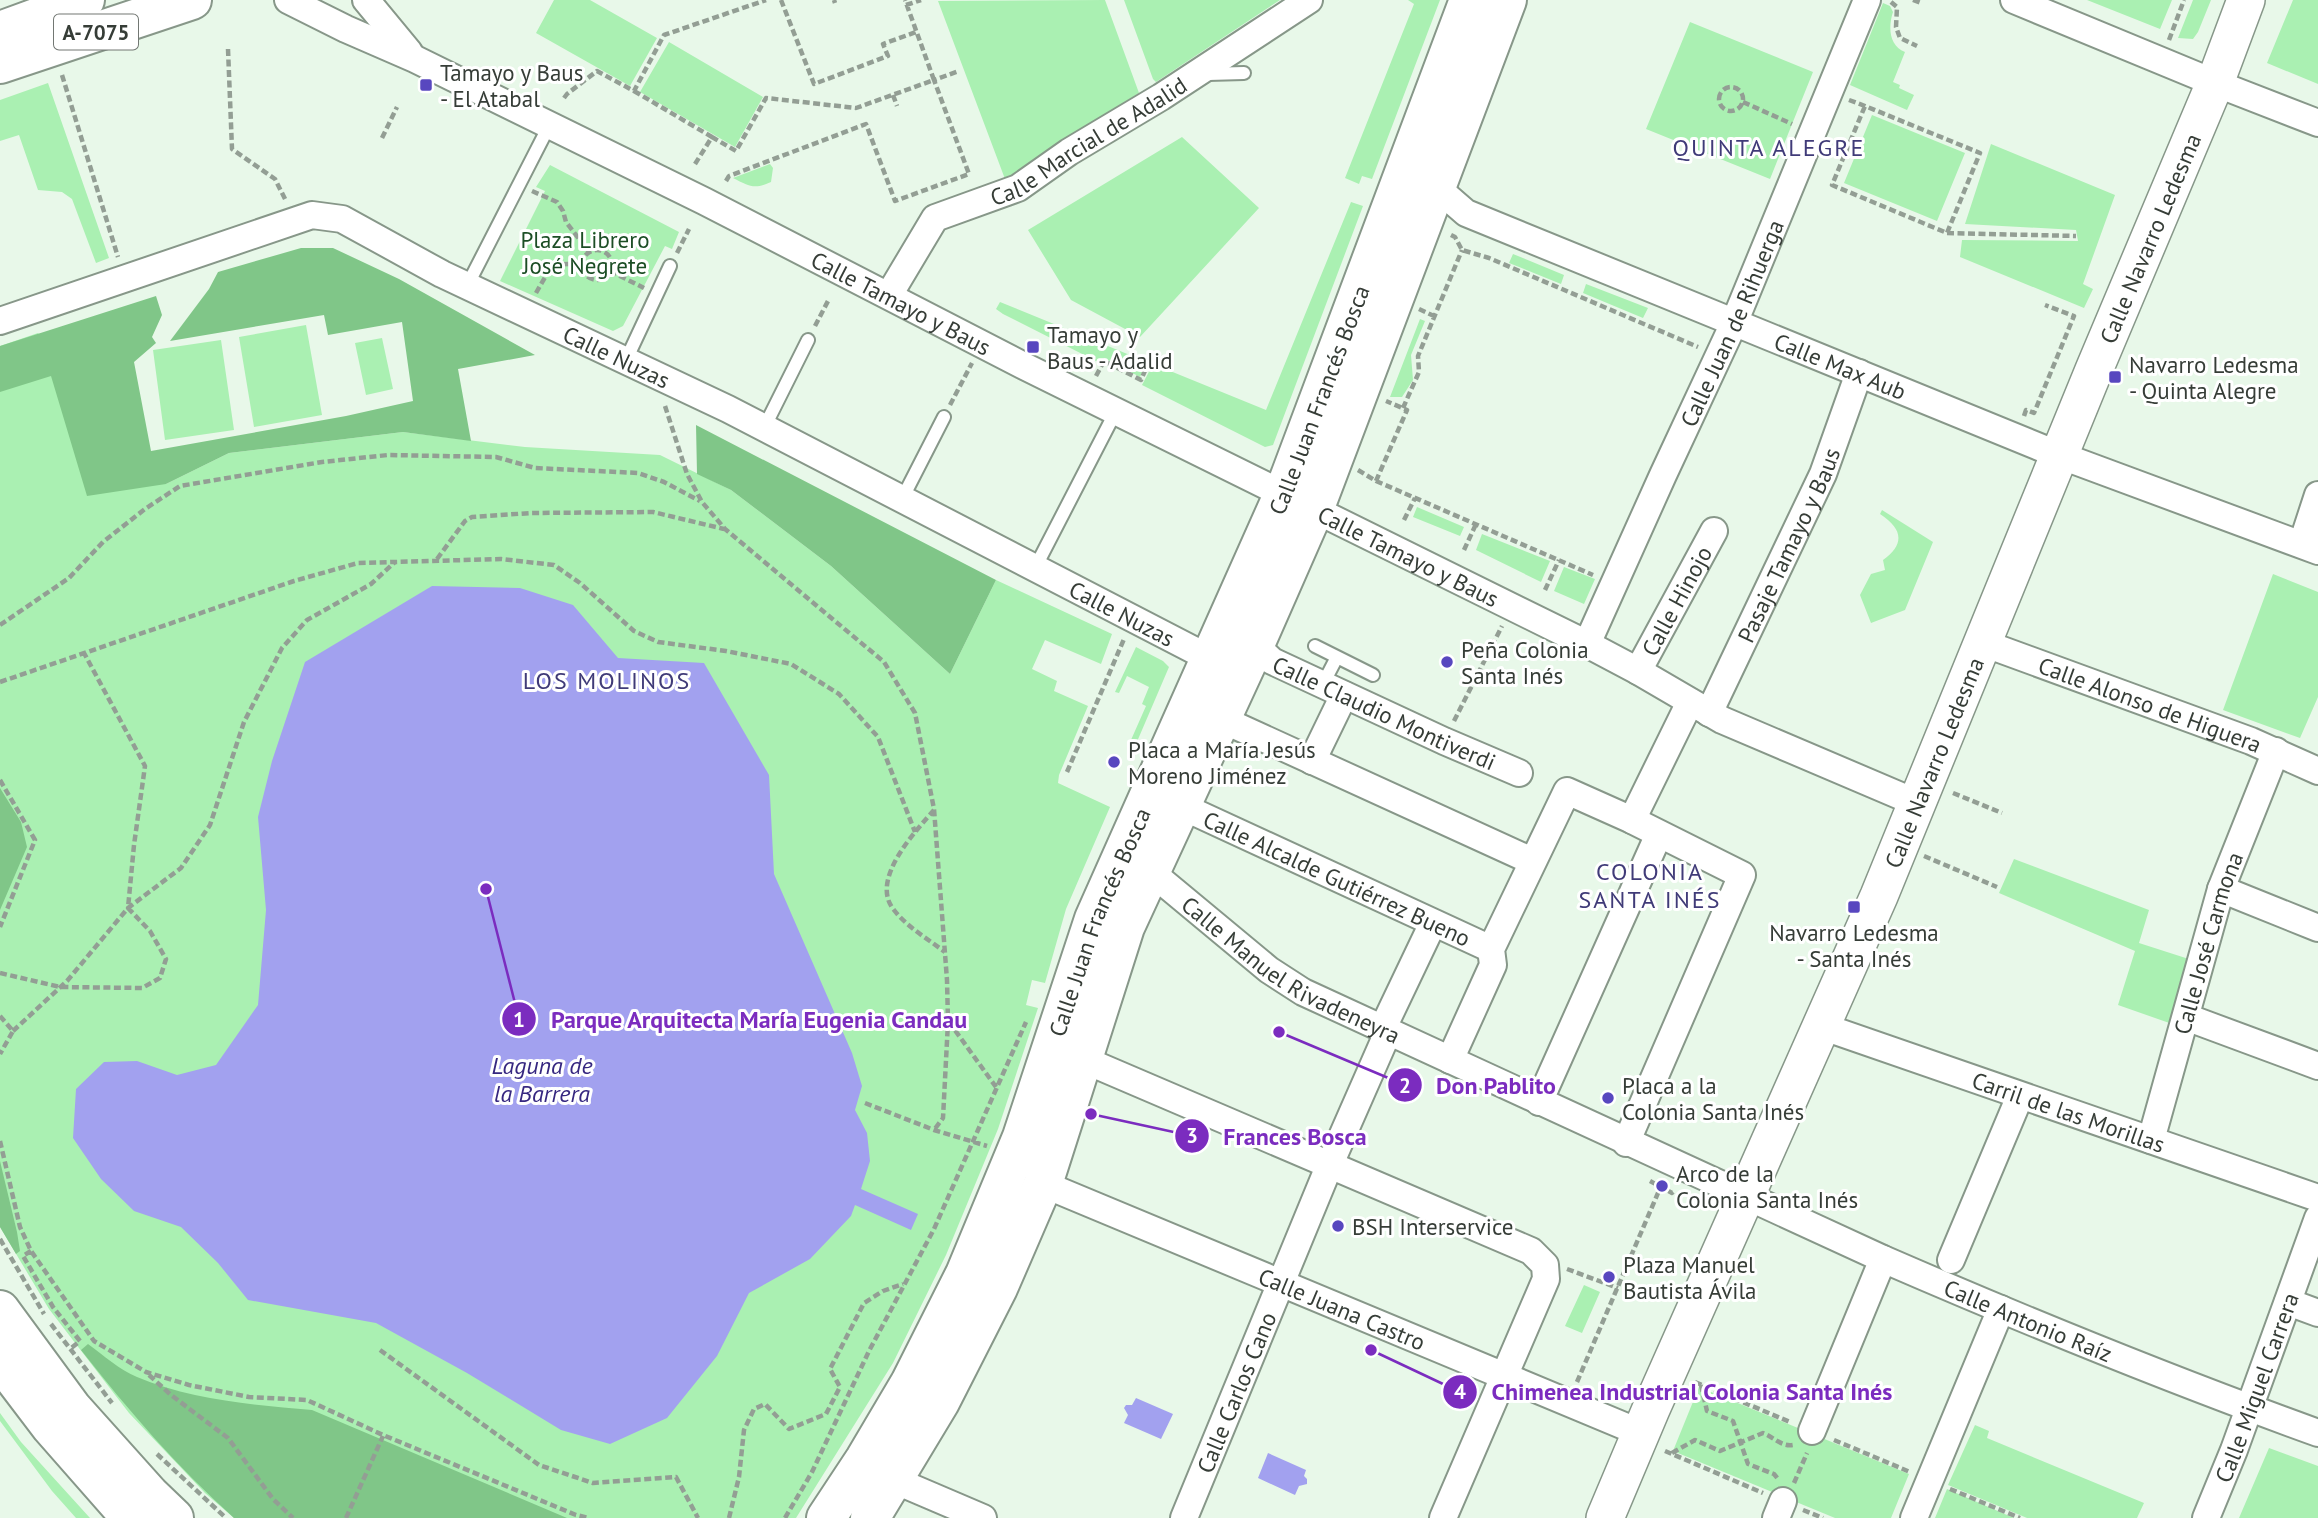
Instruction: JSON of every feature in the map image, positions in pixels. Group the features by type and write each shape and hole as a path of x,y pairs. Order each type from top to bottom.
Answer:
{"main road":[{"name":"A-7075","path":"0,31 85,0"},
{"name":"A-7075","path":"0,64 192,0"},
{"name":"Calle Juan Francés Bosca","path":"870,1518 940,1402 992,1300 1043,1184 1125,927 1255,645 1298,502 1469,0"},
{"name":"Calle Juan Francés Bosca","path":"826,1518 910,1383 965,1274 1022,1137 1094,919 1209,658 1298,502 1436,187 1507,0"},
{"name":"Calle Navarro Ledesma","path":"1605,1518 1639,1436 1684,1378 1745,1197 1899,849 2059,455 2215,83 2246,0"},
{"path":"0,1310 72,1408 174,1518"},
{"path":"0,1360 51,1427 131,1518"}],"street":[{"name":"Calle Tamayo y Baus","path":"288,0 550,124 1085,396 1639,671 1722,720 1922,792"},
{"name":"Calle Tamayo y Baus","path":"366,0 415,59"},
{"name":"Calle Marcial de Adalid","path":"889,295 922,254 935,218 1018,188 1069,152 1193,76 1309,0"},
{"name":"Calle Juan de Rihuerga","path":"1587,645 1734,323 1867,0"},
{"path":"2014,0 2318,123"},
{"name":"Calle Max Aub","path":"1436,187 1466,213 2059,455 2310,548"},
{"name":"Calle Nuzas","path":"0,321 312,215 342,219 467,286 654,373 764,428 1209,658"},
{"name":"Pasaje Tamayo y Baus","path":"1632,820 1700,707 1823,474 1859,373"},
{"path":"2310,548 2318,495"},
{"name":"Calle Hinojo","path":"1639,671 1714,531"},
{"name":"Calle Alonso de Higuera","path":"1983,643 2276,751 2318,771"},
{"name":"Calle Claudio Montiverdi","path":"1255,645 1272,661 1519,773"},
{"path":"1312,761 1334,690"},
{"path":"1221,719 1532,862"},
{"name":"Calle José Carmona","path":"2151,1140 2221,889 2276,751"},
{"path":"1450,1060 1493,965 1491,949 1567,791 1632,820 1742,875 1626,1143"},
{"name":"Calle Alcalde Gutiérrez Bueno","path":"1181,806 1491,949"},
{"path":"1539,1102 1659,834"},
{"name":"Calle Manuel Rivadeneyra","path":"1151,872 1269,970 1303,992 1745,1197"},
{"path":"2221,889 2318,928"},
{"name":"Calle Carlos Cano","path":"1184,1518 1385,1031 1433,923"},
{"path":"2186,1017 2318,1066"},
{"name":"Carril de las Morillas","path":"1821,1026 2318,1198"},
{"path":"1082,1059 1531,1251 1545,1265 1546,1279 1443,1518"},
{"path":"1951,1260 2020,1096"},
{"name":"Calle Juana Castro","path":"1043,1184 1568,1402 1639,1436"},
{"name":"Calle Antonio Raíz","path":"1745,1197 2001,1309 2250,1409 2318,1433"},
{"name":"Calle Miguel Carrera","path":"2206,1518 2250,1409 2318,1218"},
{"path":"1807,1441 1883,1259"},
{"path":"2288,1302 2318,1313"},
{"path":"1914,1518 2001,1309"},
{"path":"894,1480 983,1518"}],"lane":[{"path":"1193,76 1244,73"},
{"path":"467,286 550,124"},
{"path":"626,360 673,262"},
{"path":"764,428 808,340"},
{"path":"1035,568 1116,411"},
{"path":"902,499 944,417"},
{"path":"1315,646 1373,675"},
{"path":"1334,690 1337,657"}],"path":[{"path":"634,91 664,35 766,0"},
{"path":"781,0 814,84 888,56 883,44 916,32"},
{"path":"726,181 729,176 866,124 895,201 969,174 906,3 921,0"},
{"path":"1887,0 1897,6 1896,27 1900,38 1917,46"},
{"path":"1913,0 1921,3"},
{"path":"2162,61 2184,0"},
{"path":"53,46 125,278"},
{"path":"228,49 232,149 275,179 288,204"},
{"path":"564,98 597,71 736,151 766,98 856,108 959,71"},
{"path":"1730,87 1736,88 1740,91 1742,102 1735,110 1724,108 1720,104 1721,93 1730,87"},
{"path":"893,95 897,106"},
{"path":"1842,97 1980,153 1947,233"},
{"path":"1742,102 1796,125"},
{"path":"1865,106 1832,185 1947,233 2076,236"},
{"path":"382,138 397,107"},
{"path":"695,164 712,137"},
{"path":"518,186 557,202 566,222 589,252"},
{"path":"673,262 689,229"},
{"path":"1455,237 1462,250 1489,258 1718,355"},
{"path":"595,250 607,254 612,265 610,271 601,279 596,280 585,274 582,263 589,252 595,250"},
{"path":"1403,408 1419,372 1418,356 1462,250"},
{"path":"526,313 552,265 582,263"},
{"path":"610,271 644,288"},
{"path":"814,328 828,302"},
{"path":"2015,437 2026,410 2034,413 2074,316 2045,305"},
{"path":"1416,308 1434,316"},
{"path":"944,417 983,344"},
{"path":"1085,396 1104,361 1141,380 1153,352"},
{"path":"654,373 687,474 702,502 725,529 884,662 915,713 934,809 945,952 948,1022 943,1118 934,1130"},
{"path":"1376,481 1407,410 1380,399"},
{"path":"0,625 69,578 103,542 180,486 322,462 388,455 496,457 535,468 638,473 664,482 702,502"},
{"path":"1354,467 1376,481 1600,578"},
{"path":"1404,520 1415,498"},
{"path":"436,560 465,521 472,517 531,513 653,512 725,529"},
{"path":"1464,550 1476,524"},
{"path":"0,682 294,581 358,564 501,559 554,565 580,583 634,631 658,642 790,664 839,694 878,737 915,832"},
{"path":"1545,590 1559,560"},
{"path":"0,1054 13,1031 67,981 128,908 181,868 210,825 244,722 282,648 307,620 371,584 396,561"},
{"path":"1444,741 1511,608"},
{"path":"1067,772 1120,646 1134,620"},
{"path":"0,973 60,987 142,988 160,978 166,959 150,931 128,908 145,766 84,653"},
{"path":"0,780 35,839 0,927"},
{"path":"1922,792 2002,813"},
{"path":"934,809 892,866 886,888 891,908 945,952"},
{"path":"1899,849 1926,856 1997,887"},
{"path":"0,1016 13,1031"},
{"path":"785,1518 812,1472 904,1284 934,1229 1027,1018"},
{"path":"948,1022 996,1087"},
{"path":"865,1102 888,1114 972,1141"},
{"path":"0,1141 20,1227 31,1251 94,1341 146,1372 171,1395 228,1438 273,1499 293,1518"},
{"path":"1650,1181 1673,1192"},
{"path":"1568,1402 1661,1187"},
{"path":"0,1239 43,1313 114,1406"},
{"path":"31,1251 23,1256 52,1307 80,1341 70,1349"},
{"path":"1545,1265 1577,1271 1618,1288"},
{"path":"729,1518 739,1477 744,1430 754,1409 765,1404 789,1429 825,1414 839,1387 830,1369 864,1303 884,1291 904,1284"},
{"path":"380,1350 538,1465 593,1483 676,1477 698,1518"},
{"path":"146,1372 189,1385 249,1397 307,1401 575,1517 589,1518"},
{"path":"1684,1378 1807,1441 1930,1480 2020,1518"},
{"path":"1684,1378 1707,1411 1733,1421 1748,1464 1774,1474 1782,1498"},
{"path":"1671,1454 1695,1440 1720,1451 1763,1433 1788,1446 1807,1441"},
{"path":"346,1518 383,1436"},
{"path":"1639,1436 1671,1454 1782,1498 1823,1518"},
{"path":"1782,1498 1793,1485 1807,1441"},
{"path":"155,1452 226,1518"}],"green space":[{"path":"554,0 590,0 657,38 630,86 536,33"},
{"path":"1105,0 1139,93 1005,179 938,1"},
{"path":"1124,0 1280,0 1156,82"},
{"path":"1408,0 1440,0 1372,179 1362,176 1359,184 1345,178 1414,4"},
{"path":"2087,0 2172,0 2160,29"},
{"path":"2193,0 2211,0 2193,39 2178,38"},
{"path":"2293,0 2318,0 2318,84 2267,63"},
{"path":"1883,3 1890,6 1893,12 1890,30 1893,41 1905,52 1893,82 1914,95 1907,110 1850,85"},
{"path":"1690,22 1813,72 1770,179 1646,129"},
{"path":"669,42 763,97 735,147 640,92"},
{"path":"48,83 109,258 96,263 72,199 62,192 38,190 19,135 0,141 0,100"},
{"path":"1872,115 1965,153 1937,221 1844,183"},
{"path":"1182,137 1259,208 1140,337 1071,300 1028,230"},
{"path":"1991,144 2115,195 2083,284 2093,289 2084,308 1960,257 1962,240 2078,241 2076,230 1965,224"},
{"path":"770,164 773,168 771,182 752,186 733,178"},
{"name":"Plaza Librero José Negrete","path":"550,165 679,232 672,249 665,246 623,326 613,331 500,281 545,191 536,187"},
{"path":"1351,202 1363,206 1273,445 1265,447 1142,385 1153,364 1266,410"},
{"path":"301,248 333,248 399,279 535,355 458,369 471,441 403,432 229,453 166,484 87,496 51,376 0,392 0,346 156,296 162,315 152,337 156,343 134,362 151,451 346,416 413,401 402,322 328,335 324,315 170,341 209,289 218,272"},
{"path":"1513,254 1564,275 1561,284 1509,263"},
{"path":"1586,284 1648,308 1643,318 1583,293"},
{"path":"1000,302 1147,362 1140,377 1104,358 1100,363 1003,314 996,309"},
{"path":"1420,319 1425,321 1411,355 1413,380 1402,397 1390,397"},
{"path":"306,325 322,415 254,427 239,337"},
{"path":"38,333 166,484 229,453 403,432 525,447 660,455 731,490 831,566 950,674 996,580 1112,634 1101,664 1045,640 1032,669 1057,681 1054,691 1088,706 1058,783 1110,807 1066,909 1045,983 1032,980 1026,1005 1038,1008 998,1129 946,1255 893,1363 796,1518 234,1518 205,1493 129,1413 49,1309 0,1227 0,346"},
{"path":"382,338 393,389 366,395 355,343"},
{"path":"221,340 234,430 165,440 153,350"},
{"path":"696,425 996,580 950,674 831,566 731,490 697,474"},
{"path":"1417,507 1464,527 1460,536 1413,517"},
{"path":"1882,510 1933,542 1905,610 1871,623 1860,595 1871,574 1885,570 1883,560 1898,542 1897,531 1880,514"},
{"path":"1482,534 1550,561 1541,582 1476,550"},
{"path":"1564,567 1595,579 1584,604 1554,591"},
{"path":"2273,574 2318,592 2318,697 2300,738 2223,710"},
{"path":"1136,647 1169,667 1133,751 1127,749 1146,706 1142,704 1149,687 1127,676 1119,693 1115,692"},
{"path":"0,788 21,822 27,847 0,910"},
{"path":"2014,859 2149,910 2139,943 2195,961 2175,1025 2118,1005 2135,951 1999,893"},
{"path":"0,1161 17,1232 20,1251 16,1254 0,1227"},
{"path":"1584,1285 1600,1292 1582,1333 1565,1326"},
{"path":"88,1344 124,1370 158,1385 223,1400 312,1410 567,1518 234,1518 173,1458 117,1394 81,1350"},
{"path":"1699,1387 1909,1474 1891,1518 1835,1518 1673,1451"},
{"path":"0,1413 21,1442 90,1518 76,1518 52,1491 0,1421"},
{"path":"1975,1425 1989,1431 1987,1438 2144,1503 2137,1518 2027,1518 1948,1485"},
{"path":"2269,1448 2318,1466 2318,1518 2239,1518"},
{"path":"1947,1489 2014,1518 1935,1518"}],"water":[{"name":"Laguna de la Barrera","path":"432,586 520,588 573,605 618,658 704,663 769,775 774,874 852,1053 862,1086 855,1110 867,1133 870,1161 861,1189 918,1214 911,1230 855,1205 851,1216 810,1259 749,1293 717,1356 667,1418 610,1444 561,1430 467,1373 376,1323 248,1300 218,1263 181,1227 134,1211 101,1179 73,1138 76,1089 104,1062 137,1061 177,1075 216,1065 258,1005 266,910 258,817 272,761 305,662"},
{"path":"1136,1398 1173,1414 1161,1439 1124,1423 1128,1415 1124,1408 1126,1405 1132,1405"},
{"path":"1268,1453 1306,1470 1304,1476 1307,1484 1299,1486 1295,1495 1258,1478"}],"place":[{"name":"Tamayo y Baus - El Atabal","path":"426,85"},
{"name":"Tamayo y Baus - Adalid","path":"1033,347"},
{"name":"Navarro Ledesma - Quinta Alegre","path":"2115,377"},
{"name":"Peña Colonia Santa Inés","path":"1447,662"},
{"name":"Placa a María Jesús Moreno Jiménez","path":"1114,762"},
{"name":"Parque Arquitecta María Eugenia Candau","path":"486,889"},
{"name":"Navarro Ledesma - Santa Inés","path":"1854,907"},
{"name":"Don Pablito","path":"1279,1032"},
{"name":"Placa a la Colonia Santa Inés","path":"1608,1098"},
{"name":"Frances Bosca","path":"1091,1114"},
{"name":"Arco de la Colonia Santa Inés","path":"1662,1186"},
{"name":"BSH Interservice","path":"1338,1226"},
{"name":"Plaza Manuel Bautista Ávila","path":"1609,1277"},
{"name":"Chimenea Industrial Colonia Santa Inés","path":"1371,1350"}],"district":[{"name":"QUINTA ALEGRE","path":"1769,147"},
{"name":"LOS MOLINOS","path":"607,680"},
{"name":"COLONIA SANTA INÉS","path":"1650,885"}]}
